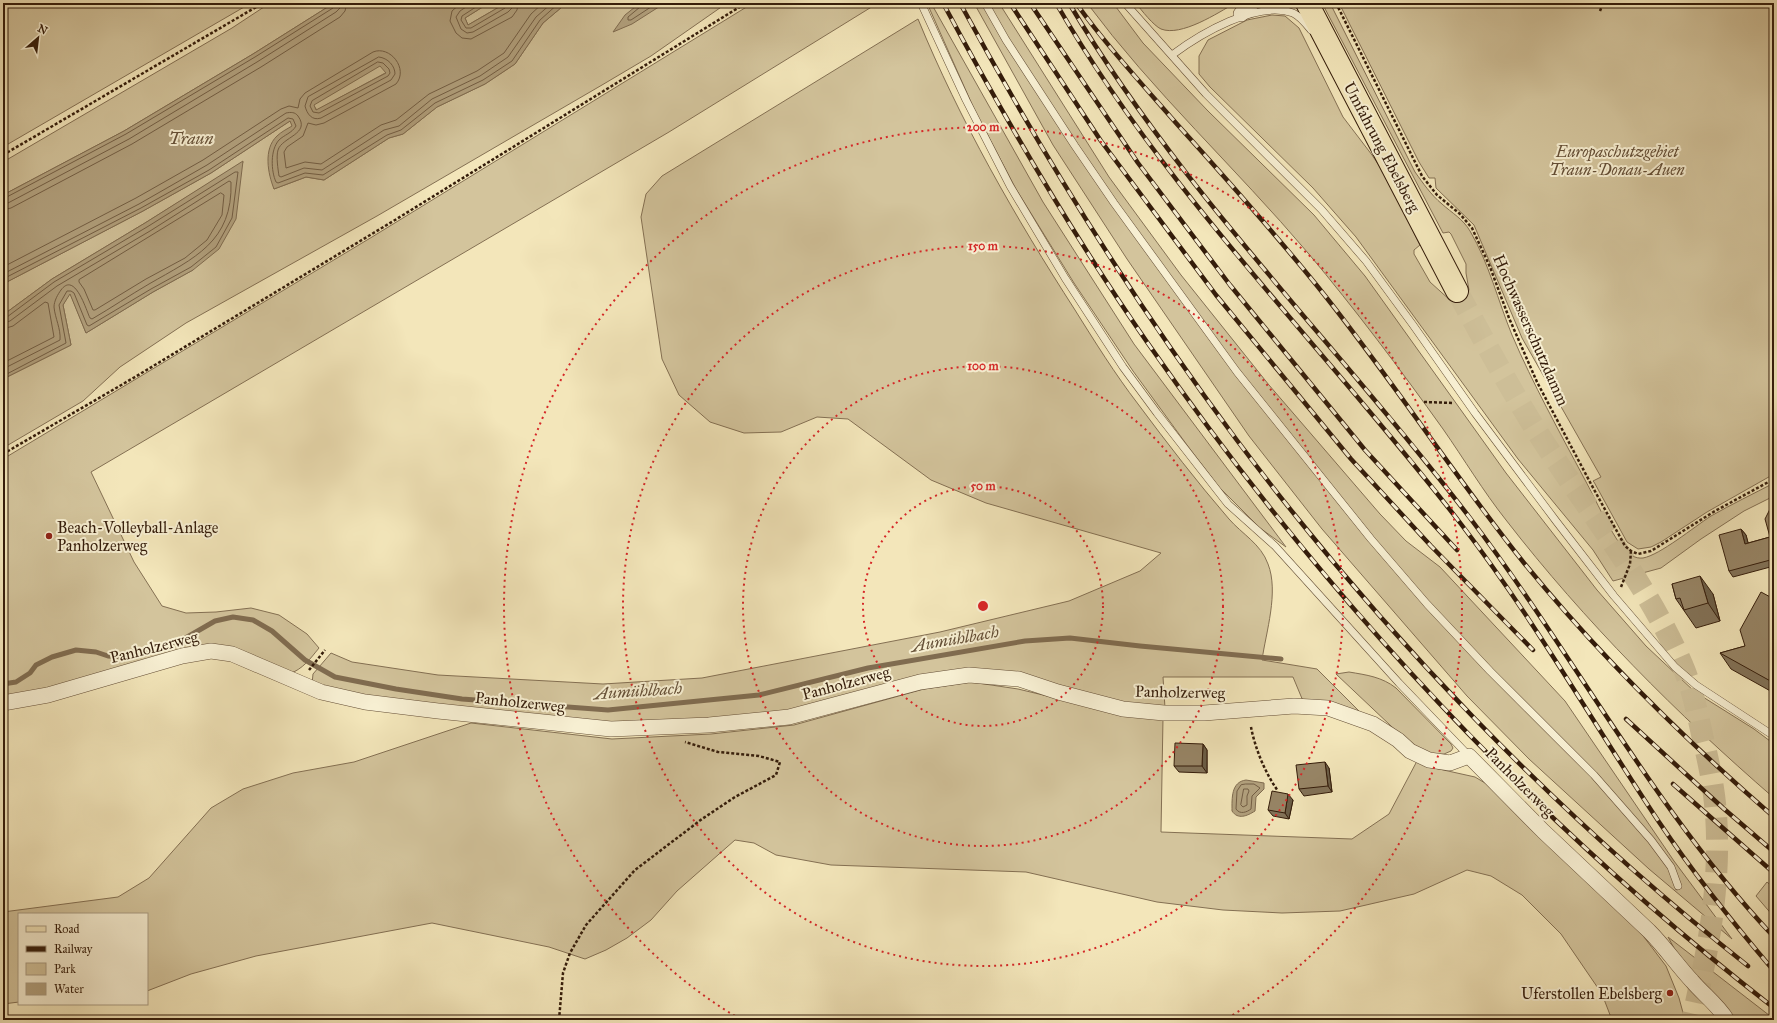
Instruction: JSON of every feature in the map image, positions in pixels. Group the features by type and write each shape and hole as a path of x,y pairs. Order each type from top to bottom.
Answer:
{"main road":[{"name":"Umfahrung Ebelsberg","path":"1307,3 1457,291"}],"street":[{"path":"1241,14 1252,3"},
{"name":"Panholzerweg","path":"3,703 48,695 182,656 212,652 232,654 321,692 365,702 438,712 611,729 710,725 789,717 920,682 969,675 1019,680 1123,709 1164,713 1204,713 1294,706 1328,708 1373,724 1398,740 1410,751 1429,760 1450,763 1469,756 1543,831 1664,945 1681,970 1714,1003 1728,1020"}],"lane":[{"path":"921,3 946,60 1010,186 1065,278 1123,367 1228,504 1275,546 1399,683 1469,756"},
{"path":"985,3 1006,40 1118,209 1237,372 1371,539 1427,604 1490,671 1594,775 1651,840 1671,866 1678,886"},
{"path":"1125,3 1206,94 1321,209 1366,261 1475,413 1614,596 1681,672 1696,685 1774,736"},
{"path":"1172,55 1191,41 1241,14 1278,9 1294,13 1307,25 1346,77"}],"path":[{"path":"3,155 263,3"},
{"path":"3,454 135,377 382,228 746,3"},
{"name":"Hochwasserschutzdamm","path":"1336,3 1422,176 1437,195 1460,214 1472,228 1490,267 1509,318 1537,382 1620,538 1631,551"},
{"path":"1600,11 1603,3"},
{"path":"1424,402 1454,403"},
{"path":"1614,596 1625,578 1630,564 1631,551 1642,554 1656,549 1715,511 1774,479"},
{"path":"308,671 325,650"},
{"path":"559,1020 563,972 570,954 586,925 635,870 707,815 735,796 776,775 780,762 759,756 718,752 685,742 675,727"},
{"path":"1250,727 1258,751 1272,783 1278,791"}],"green space":[{"path":"3,3 251,3 3,147"},
{"path":"270,3 334,3 253,54 124,131 3,195 3,162 232,28"},
{"path":"489,3 506,3 468,25 465,18"},
{"path":"564,3 727,3 651,56 602,85 377,216 186,323 120,367 83,401 3,448 3,381 7,377 71,345 63,305 70,293 86,333 153,292 193,270 243,162 52,279 3,315 3,284 143,211 211,173 290,121 293,126 277,137 274,189 306,177 324,180 389,138 403,134 437,107 485,84 515,64 543,23 562,7"},
{"path":"753,3 878,3 669,132 91,472 134,562 162,606 186,613 216,612 251,608 279,615 307,634 319,648 306,663 289,674 232,649 3,699 3,459 372,237"},
{"path":"927,3 931,3 1043,202 1134,344 1286,547 1260,528 1219,487 1133,371 1074,283 1016,189 975,111"},
{"path":"974,3 999,3 1109,177 1181,275 1269,385 1380,514 1406,541 1440,567 1565,701 1674,861 1732,939 1649,869 1529,759 1467,696 1322,529 1249,436 1127,259 1053,145"},
{"path":"1087,3 1113,3 1143,43 1208,111 1314,215 1365,276 1506,473 1597,590 1646,646 1695,692 1754,729 1774,744 1774,798 1702,733 1633,666 1536,558 1481,486 1443,429 1410,384 1326,274 1281,222 1139,68"},
{"path":"1136,3 1235,3 1199,23 1179,30 1169,31 1161,29 1155,25"},
{"path":"1322,3 1330,3 1415,172 1434,197 1461,220 1477,243 1512,335 1546,407 1608,524 1624,550 1637,558 1650,556 1668,546 1711,516 1774,483 1774,496 1744,511 1701,539 1661,568 1613,581 1593,550 1518,459 1356,237 1313,188 1210,87 1199,74 1199,56 1208,40 1247,20 1272,15 1285,16 1299,28 1343,117 1386,176 1420,245 1414,250 1414,254 1430,282 1451,301 1463,301 1469,290 1466,264 1451,234 1449,232 1443,233"},
{"name":"Europaschutzgebiet Traun-Donau-Auen","path":"1339,3 1774,3 1774,474 1707,512 1651,547 1638,549 1627,542 1593,481 1601,477 1522,338 1474,225 1436,188 1435,178 1429,178 1419,162"},
{"path":"918,19 934,57 970,131 1010,204 1113,370 1205,491 1229,519 1256,545 1265,557 1271,575 1272,599 1269,625 1262,660 1317,669 1363,715 1303,701 1293,677 1163,677 1165,708 1123,704 967,670 788,713 612,724 365,698 312,684 313,674 331,653 352,662 438,675 603,684 702,678 940,632 1069,601 1140,571 1161,553 986,503 931,480 848,419 817,417 781,432 744,433 710,422 679,395 662,359 641,217 646,194 662,176"},
{"path":"380,65 387,72 317,110 313,105"},
{"path":"1349,672 1368,675 1391,684 1451,744 1453,748 1451,751 1444,754 1434,755 1408,742 1336,674"},
{"path":"971,682 1018,689 1122,714 1163,718 1161,832 1352,839 1389,814 1417,761 1430,767 1475,777 1485,783 1580,873 1644,937 1666,966 1679,998 1685,1020 1612,1020 1602,994 1561,934 1522,895 1491,876 1467,870 1414,894 1340,911 1282,913 1223,910 1157,902 1026,872 831,865 776,855 754,843 735,840 677,891 651,920 627,938 606,950 585,959 549,947 432,923 256,956 191,974 148,991 148,913 18,913 18,1002 3,1004 3,912 118,897 149,878 211,808 243,789 293,773 354,762 471,723 612,739 711,734 794,725 924,689"},
{"path":"1767,882 1774,888 1774,917 1756,896"},
{"path":"1668,937 1774,1020 1733,1020 1680,959"}],"water":[{"name":"Traun","path":"334,3 489,3 465,18 468,25 506,3 564,3 562,7 543,23 515,64 485,84 437,107 403,134 389,138 324,180 306,177 274,189 270,176 268,155 273,141 277,136 292,126 290,121 211,173 143,211 3,284 3,195 124,131 253,54","holes":["380,66 386,73 316,110 314,105"]},
{"path":"640,3 665,3 632,24 613,32 625,15"},
{"name":"Traun","path":"243,161 236,219 219,249 193,270 153,292 86,333 70,294 63,305 71,345 7,377 3,381 3,315 52,279 145,223"},
{"path":"1246,780 1264,783 1264,789 1256,797 1255,811 1246,816 1237,816 1232,811 1233,791 1237,784"}],"building":[{"path":"1774,508 1774,559 1729,571 1719,535 1741,529 1745,544 1770,537 1765,519 1770,509"},
{"path":"1700,576 1708,603 1684,610 1680,598 1676,599 1672,584"},
{"path":"1761,592 1774,599 1774,683 1720,653 1745,646 1740,630"},
{"path":"1175,743 1203,744 1202,766 1174,766"},
{"path":"1325,762 1328,786 1299,789 1296,765"},
{"path":"1272,791 1288,794 1285,813 1268,810"}],"waterway":[{"name":"Aumühlbach","path":"3,684 16,682 30,673 36,665 52,657 76,650 121,657 182,640 215,621 233,617 253,620 272,631 305,660 335,677 396,689 462,699 608,710 759,695 868,668 1025,641 1070,638 1281,659"}],"tunnel":[{"path":"1457,291 1533,425 1620,554 1655,610 1684,669 1690,686 1711,776 1716,814 1717,840 1717,866 1712,918 1692,1020"}],"railway":[{"path":"943,3 990,90 1040,176 1092,260 1147,342 1214,435 1285,526 1358,614 1435,699 1515,781 1599,860 1685,936 1774,1008"},
{"path":"960,3 1056,171 1090,226 1161,334 1236,439 1350,582 1475,719 1541,784 1608,848 1677,908 1748,966"},
{"path":"1010,3 1101,141 1216,295 1351,459 1431,546 1533,650"},
{"path":"1030,3 1138,163 1230,285 1365,450 1457,550"},
{"path":"1056,3 1099,73 1147,141 1197,206 1410,459 1488,560 1538,634 1672,841 1714,898 1774,971"},
{"path":"1069,3 1113,72 1160,138 1210,203 1367,391 1470,518 1508,570 1653,785 1691,838 1731,888 1774,937"},
{"path":"1076,3 1124,64 1246,202 1314,282 1368,352 1497,529 1582,631 1675,727 1774,817"},
{"path":"1626,719 1723,808 1774,852"},
{"path":"1673,784 1774,873"}],"place":[{"name":"Beach-Volleyball-Anlage Panholzerweg","path":"49,536"},
{"name":"Uferstollen Ebelsberg","path":"1670,993"}]}
